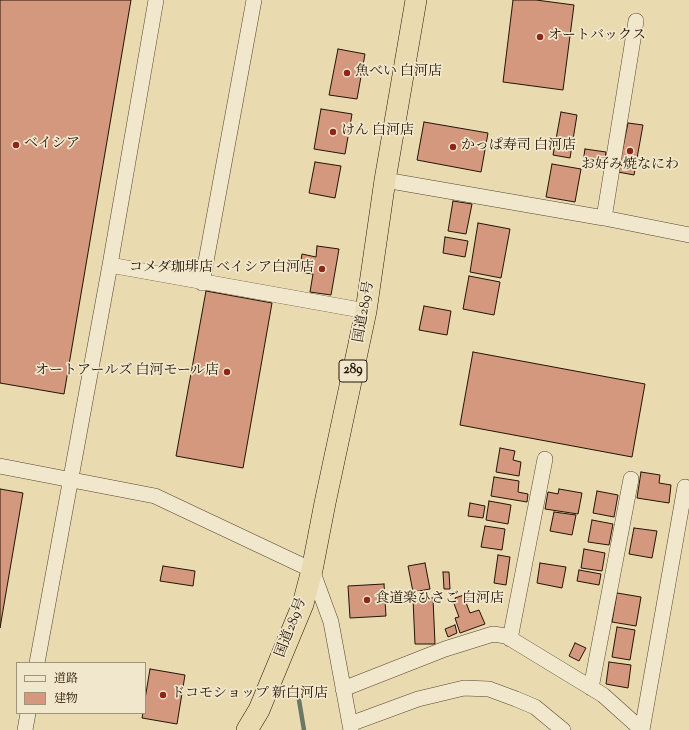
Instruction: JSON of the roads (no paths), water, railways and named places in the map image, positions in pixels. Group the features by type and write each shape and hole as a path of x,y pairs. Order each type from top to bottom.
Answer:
{"highway":[{"name":"国道289号","path":"247,730 259,710 303,604 312,570 366,311 385,180 416,0"}],"street":[{"path":"37,662 110,265 156,0"},
{"path":"202,283 254,0"},
{"path":"604,218 636,21"},
{"path":"385,180 604,218 689,235"},
{"path":"110,265 202,283 366,311"},
{"path":"510,639 545,459"},
{"path":"0,466 155,496 312,570 330,622 351,727 418,699 464,688 489,689 535,707 562,730"},
{"path":"591,688 630,479"},
{"path":"642,730 686,487"},
{"path":"343,689 445,649 493,634 506,636 603,695 642,730"},
{"path":"25,730 28,714"}],"waterway":[{"path":"298,694 304,730"}],"place":[{"name":"オートバックス","path":"540,37"},
{"name":"魚べい 白河店","path":"347,73"},
{"name":"けん 白河店","path":"333,132"},
{"name":"ベイシア","path":"16,145"},
{"name":"かっぱ寿司 白河店","path":"453,147"},
{"name":"お好み焼なにわ","path":"630,151"},
{"name":"コメダ珈琲店 ベイシア白河店","path":"322,269"},
{"name":"オートアールズ 白河モール店","path":"227,372"},
{"name":"食道楽ひさご 白河店","path":"367,600"},
{"name":"ドコモショップ 新白河店","path":"163,695"}]}
